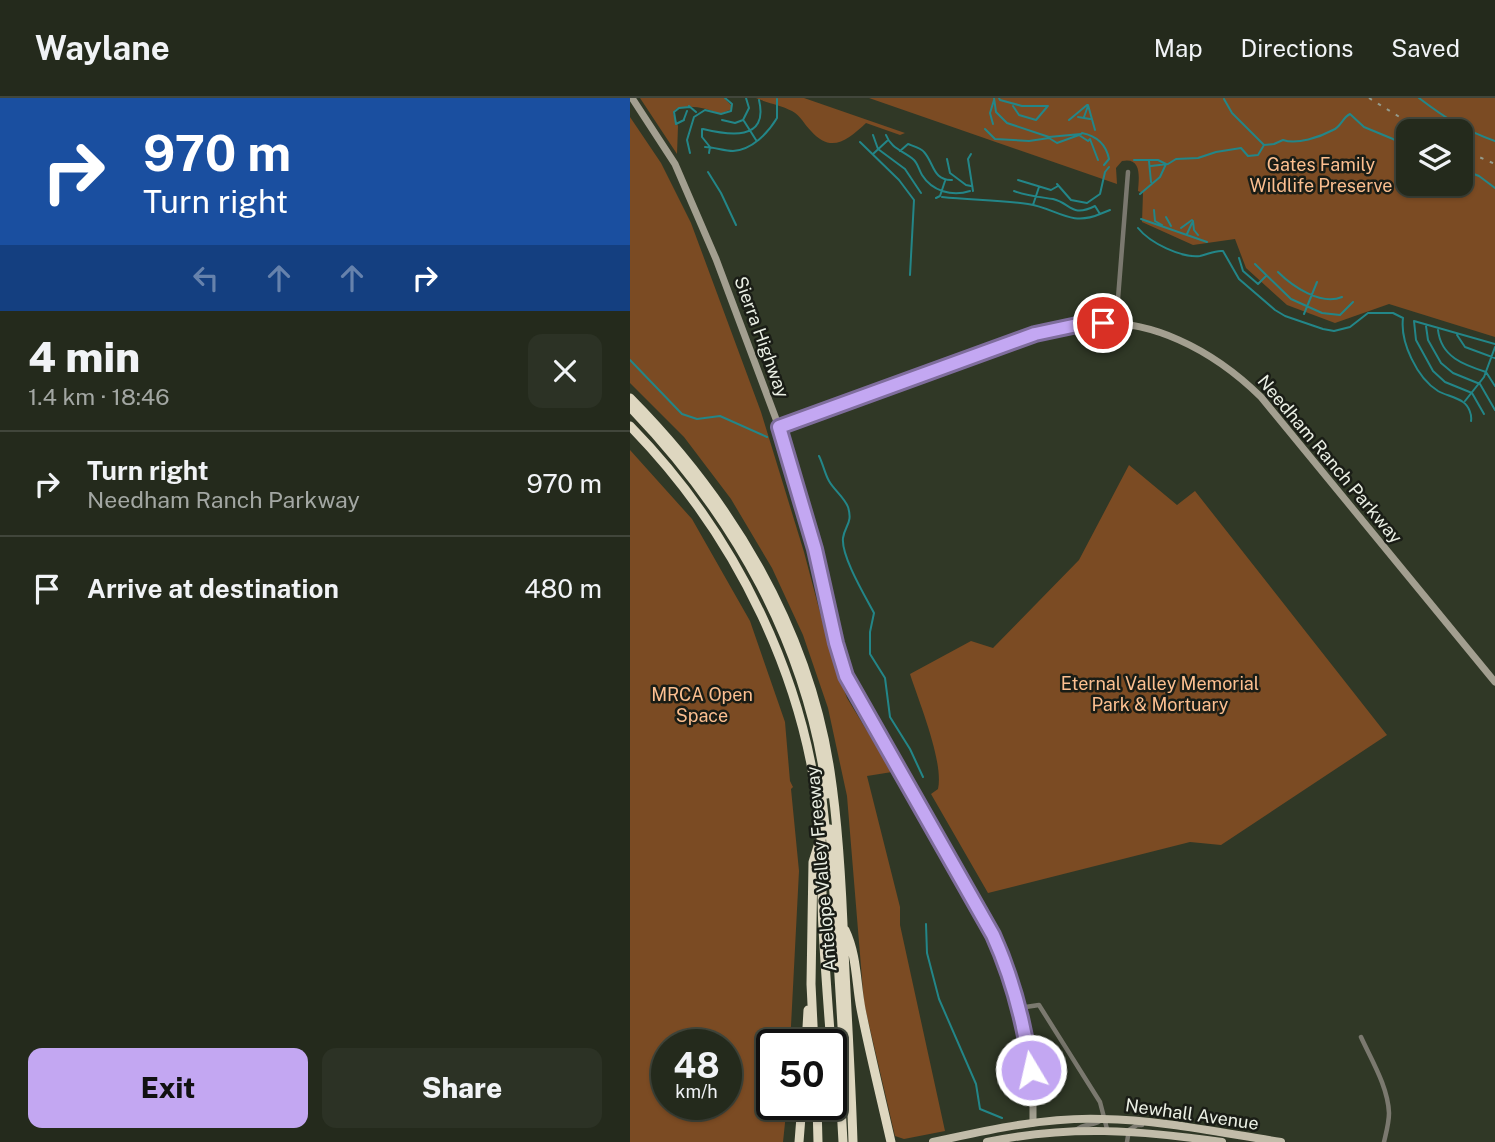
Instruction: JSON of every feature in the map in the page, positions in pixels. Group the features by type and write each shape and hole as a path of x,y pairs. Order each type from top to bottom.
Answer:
{"highway":[{"name":"Antelope Valley Freeway","path":"630,398 681,452 719,502 763,574 790,631 816,710 830,772 838,848 843,926 848,1142"},
{"path":"630,407 700,486 735,537 779,622 807,702 821,761 830,827 848,1142"},
{"path":"630,414 698,491 747,567 771,615 806,716 822,792 826,827 848,1142"},
{"name":"Antelope Valley Freeway","path":"630,426 667,466 704,514 755,601 779,659 804,735 821,838 823,927 830,1029"},
{"path":"807,1029 811,984 813,862 821,838"},
{"path":"843,926 853,948 866,1034 891,1142"},
{"path":"811,984 813,1029"},
{"path":"799,1142 801,1120"},
{"path":"817,1120 818,1142"},
{"name":"Antelope Valley Freeway","path":"836,1120 838,1142"}],"main road":[{"name":"Sierra Highway","path":"632,98 675,164 695,206 779,427 812,537 846,676 978,906 1000,951 1019,1008 1033,1085 1033,1138"},
{"name":"Needham Ranch Parkway","path":"779,427 1035,334 1082,324 1116,324 1180,340 1215,358 1249,384 1495,682"},
{"name":"Newhall Avenue","path":"933,1142 1033,1123 1103,1119 1184,1125 1281,1142"},
{"name":"Newhall Avenue","path":"987,1142 1107,1129 1222,1142"}],"street":[{"path":"1116,324 1128,172"},
{"path":"1019,1008 1039,1005 1102,1106 1107,1129"},
{"path":"1361,1037 1386,1098 1389,1113 1384,1142"},
{"path":"1076,1131 1083,1125 1097,1124 1103,1119"},
{"path":"1127,1142 1129,1130 1137,1125 1170,1128 1184,1125"}],"green space":[{"path":"640,98 724,98 732,109 720,114 698,107 676,109 673,113 678,126 677,154"},
{"path":"756,98 804,98 905,133 900,135 866,123 846,139 826,142 818,138 792,111"},
{"name":"Gates Family Wildlife Preserve","path":"869,98 1495,98 1495,337 1389,304 1335,323 1287,305 1246,268 1235,239 1193,245 1142,222 1143,193 1138,191 1138,169 1133,162 1128,161 1122,161 1116,168 1117,184"},
{"path":"630,117 661,163 691,223 761,412 804,552 831,654 847,698 892,772 867,776 900,907 900,925 945,1131 904,1139 895,1136 864,1003 847,796 828,708 803,635 772,568 731,499 684,437 630,383"},
{"name":"MRCA Open Space","path":"630,450 692,519 750,621 785,722 799,871 791,1029 756,1029 756,1120 785,1120 783,1142 630,1142"},
{"name":"Eternal Valley Memorial Park & Mortuary","path":"1129,465 1177,505 1195,491 1387,735 1221,845 1190,842 988,893 931,794 938,789 937,764 930,732 910,674 971,641 993,648 1079,560"}],"waterway":[{"path":"690,153 687,140 694,117 705,110 721,114 731,111 732,104 725,98"},
{"path":"722,120 735,123 743,120 749,108 746,98"},
{"path":"994,98 996,112 1007,123 1049,137 1081,134"},
{"path":"999,98 1022,106 1048,106"},
{"path":"1419,98 1455,123 1495,141"},
{"path":"705,147 733,151 747,148 764,135 777,118 777,99"},
{"path":"1224,99 1232,113 1264,145"},
{"path":"703,129 734,134 752,129 758,123 759,100"},
{"path":"993,124 990,113 994,100"},
{"path":"1069,120 1087,105"},
{"path":"1088,105 1095,130"},
{"path":"689,106 696,112"},
{"path":"1013,106 1019,115 1036,120 1047,107"},
{"path":"1084,117 1088,106"},
{"path":"684,120 676,124 674,112 679,108 690,107"},
{"path":"684,119 687,111"},
{"path":"1151,166 1241,148 1248,156 1258,155 1264,145 1283,140 1302,141 1328,133 1350,114 1364,127 1396,141"},
{"path":"1078,117 1090,119"},
{"path":"744,121 756,140"},
{"path":"702,129 702,137 710,147 709,153"},
{"path":"985,129 995,139 1029,141 1049,138 1057,143 1079,135 1088,141 1090,139 1098,160"},
{"path":"1082,133 1092,136 1103,145 1109,159 1104,165"},
{"path":"873,135 878,149 905,169 921,193"},
{"path":"886,135 894,147 917,163 922,175 931,185 950,193 970,191"},
{"path":"873,154 887,141"},
{"path":"860,142 899,180 914,200 910,275"},
{"path":"900,151 908,144 921,149 937,174 941,178 952,180"},
{"path":"971,154 968,159 973,191"},
{"path":"947,159 950,173 971,186"},
{"path":"1134,160 1158,160 1166,164 1160,177 1140,194"},
{"path":"1149,161 1151,182"},
{"path":"1057,184 1071,200 1087,203 1100,194 1105,172 1109,167"},
{"path":"708,172 736,225"},
{"path":"1473,174 1495,188"},
{"path":"1018,180 1051,190 1058,186"},
{"path":"936,198 940,196 945,181"},
{"path":"1033,205 1039,187"},
{"path":"1014,191 1053,199 1081,211 1095,206 1100,214 1110,210"},
{"path":"942,197 1028,204 1071,218 1100,214"},
{"path":"1154,210 1155,221 1162,225"},
{"path":"1166,217 1171,226"},
{"path":"1141,219 1207,242"},
{"path":"1181,228 1192,220"},
{"path":"1193,221 1198,235"},
{"path":"1187,234 1192,223"},
{"path":"1138,228 1158,244 1184,255 1200,256 1223,251 1239,279 1275,310 1323,329 1334,331 1350,327 1368,313 1393,313 1403,318 1404,338 1417,369 1438,391 1465,404 1470,411 1471,421"},
{"path":"1239,258 1243,271 1258,284 1266,276"},
{"path":"1255,264 1291,299 1322,313 1340,315 1353,302"},
{"path":"1278,272 1316,297 1342,297"},
{"path":"1304,314 1317,282"},
{"path":"1484,414 1472,393 1445,382 1433,371 1416,340 1414,321 1495,344"},
{"path":"1426,326 1428,340 1441,363 1453,373 1480,384 1495,410"},
{"path":"1438,330 1449,353 1462,363 1486,372 1495,386"},
{"path":"1457,335 1465,347 1495,358"},
{"path":"1465,401 1484,377 1495,347"},
{"path":"630,360 682,414 697,419 720,416 767,437"},
{"path":"819,456 829,481 848,507 850,517 843,546 854,576 874,613 870,632 870,654 885,678 890,717 910,749 923,777"},
{"path":"926,924 927,953 939,999 976,1084 980,1109 1002,1118"}],"railway":[{"path":"1369,98 1403,119"},
{"path":"1473,154 1495,164"}],"route":[{"path":"1031,1070 1019,1008 1007,968 993,935 846,676 836,643 821,570 779,427 1035,334 1063,327 1103,323"}]}
